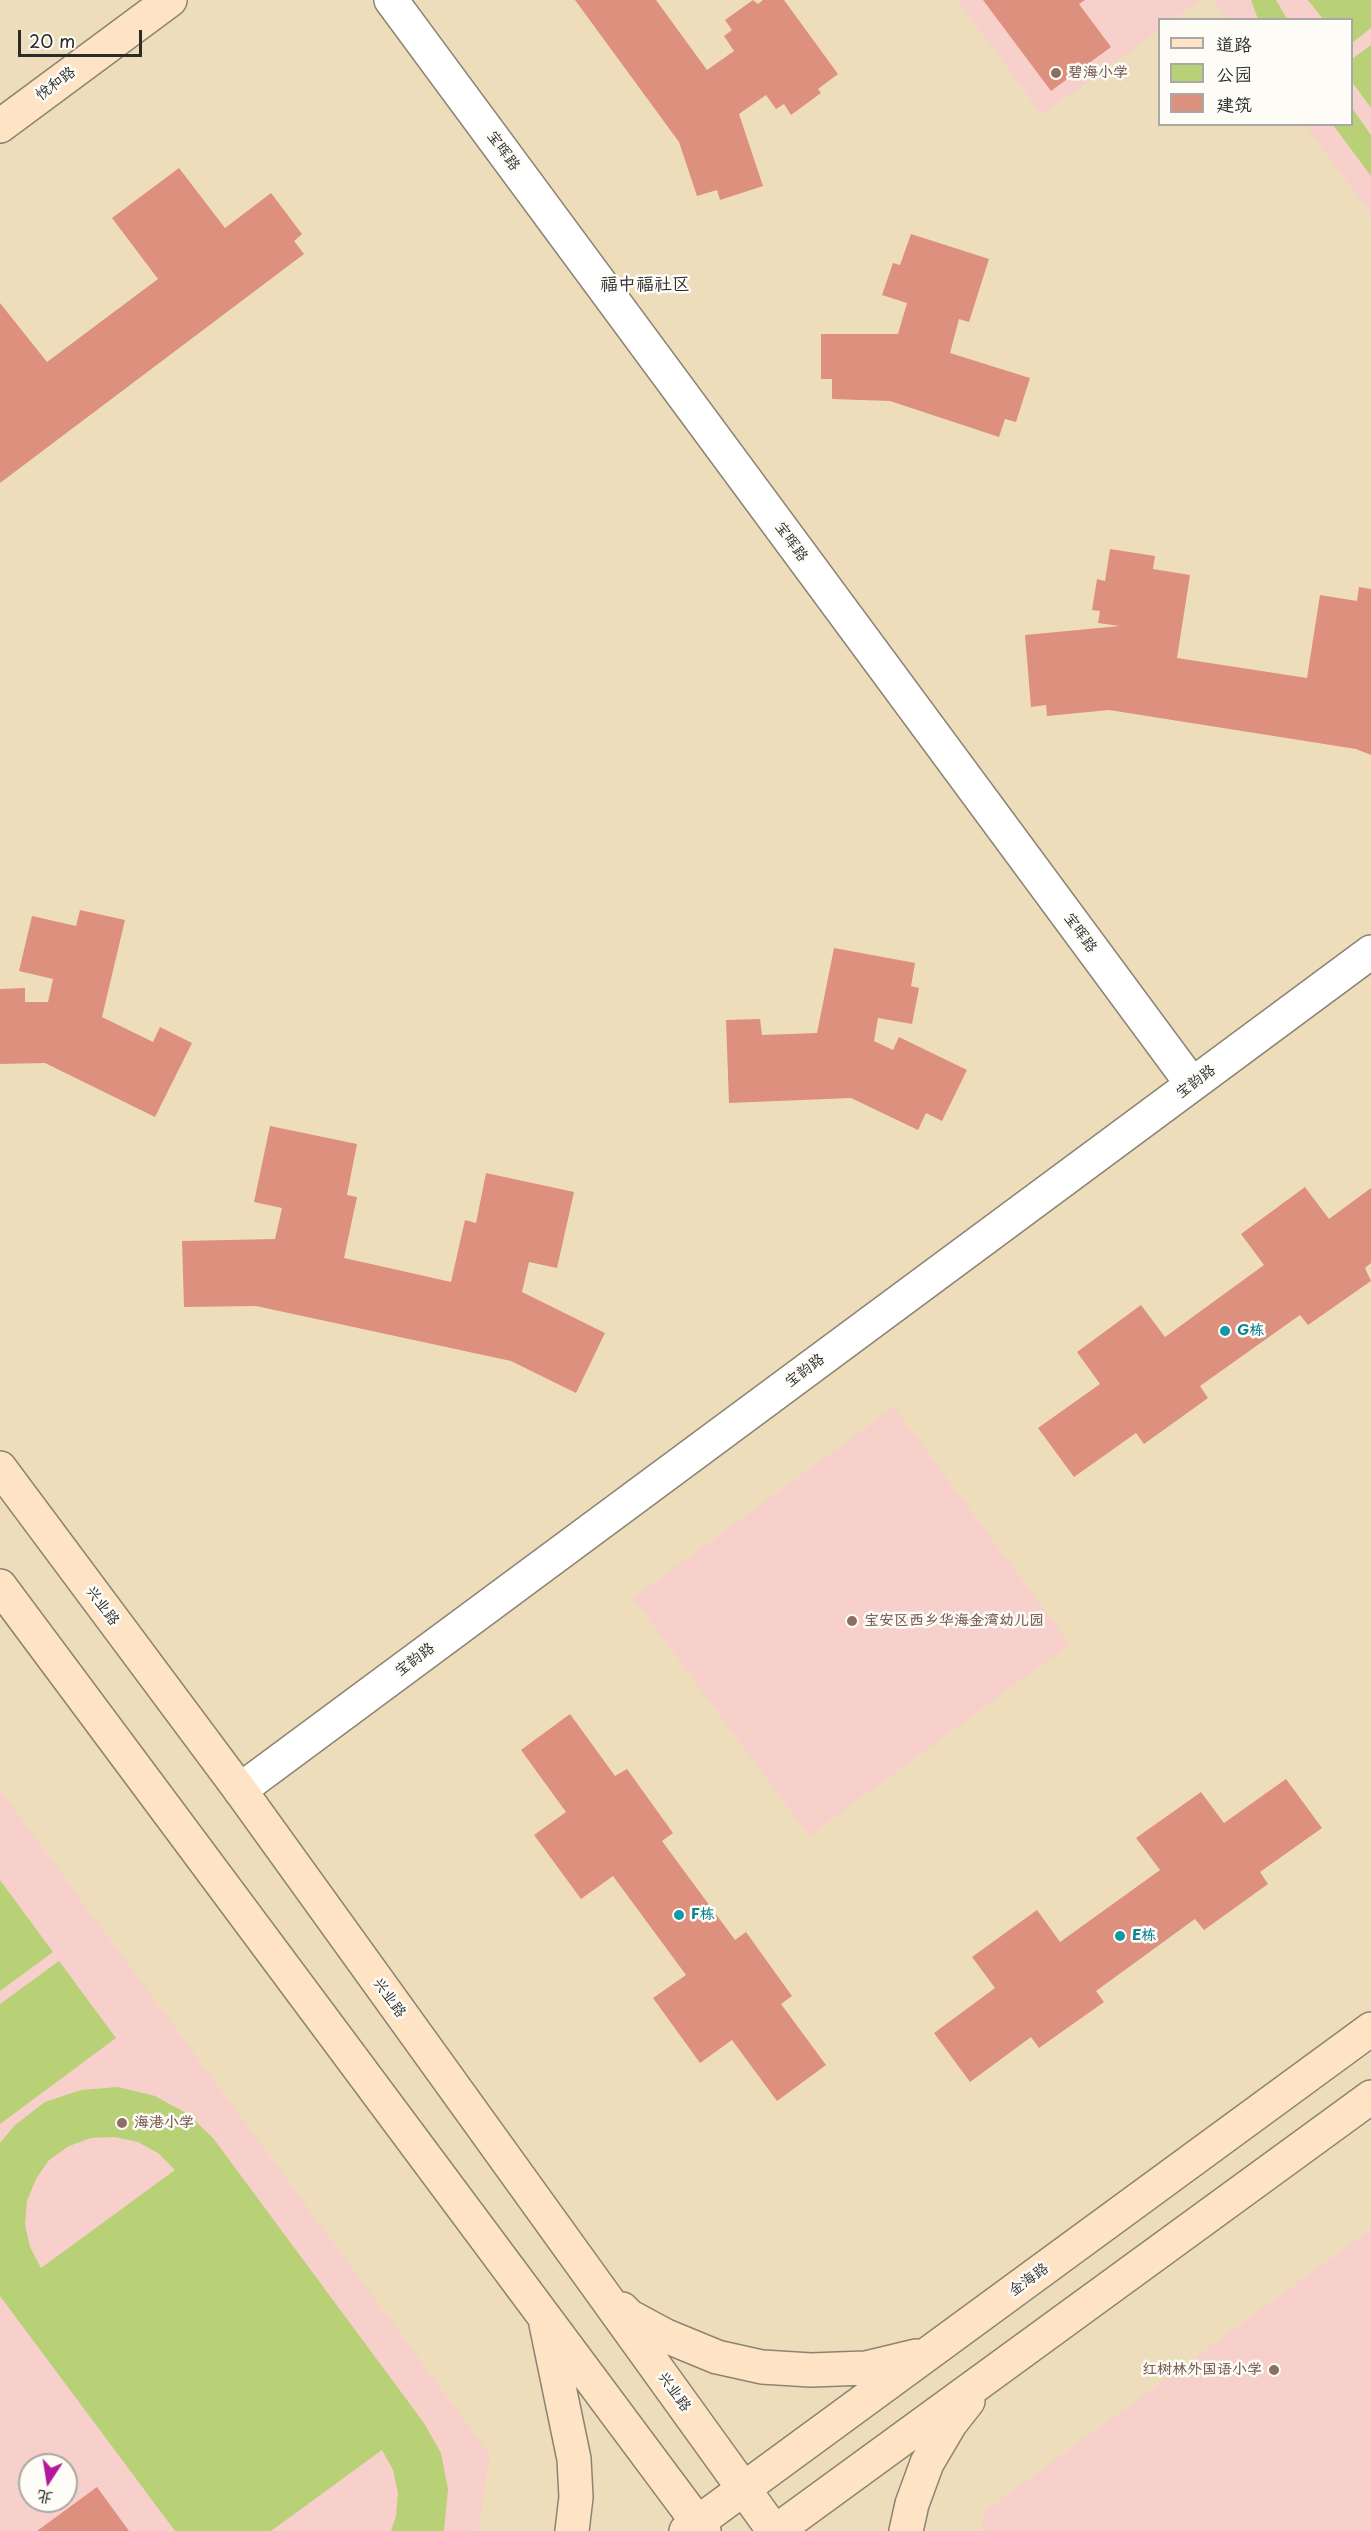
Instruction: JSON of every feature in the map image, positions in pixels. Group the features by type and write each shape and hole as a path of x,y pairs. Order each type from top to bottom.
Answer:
{"main road":[{"name":"悦和路","path":"0,126 170,0"},
{"name":"兴业路","path":"0,1468 240,1790 775,2531"},
{"path":"0,1586 543,2313 696,2528"},
{"name":"金海路","path":"696,2528 744,2489 1371,2029"},
{"path":"775,2531 1371,2097"},
{"path":"592,2280 629,2316 638,2321 717,2357 762,2367 811,2370 866,2368 929,2353"},
{"path":"543,2313 574,2459 576,2497 572,2531"},
{"path":"906,2531 912,2504 927,2463 950,2424 987,2377"}],"street":[{"name":"宝晖路","path":"391,0 1192,1084"},
{"name":"宝韵路","path":"240,1790 1371,952"}],"shaded area":[{"name":"碧海小学","path":"957,0 1200,0 1175,18 1158,18 1158,31 1042,115"},
{"path":"1213,0 1371,0 1371,214 1306,126 1353,126 1353,18 1226,18"},
{"name":"宝安区西乡华海金湾幼儿园","path":"894,1407 1070,1644 809,1836 633,1598"},
{"name":"海港小学","path":"0,1790 490,2455 478,2531 0,2531"},
{"name":"红树林外国语小学","path":"1371,2229 1371,2531 981,2531 985,2511"}],"green space":[{"path":"1251,0 1276,0 1286,18 1258,18"},
{"path":"1308,0 1371,0 1371,28 1353,42 1353,18 1322,18"},
{"path":"1371,45 1371,108 1353,83 1353,58"},
{"path":"1353,109 1371,135 1371,176 1334,126 1353,126"},
{"path":"0,1880 53,1952 0,1991"},
{"path":"59,1961 116,2038 0,2124 0,2004"},
{"path":"118,2087 155,2096 188,2114 213,2138 424,2423 441,2453 448,2489 444,2531 391,2531 396,2516 398,2493 393,2470 382,2450 271,2531 175,2531 0,2296 0,2143 15,2125 45,2102 81,2090","holes":["114,2137 138,2142 158,2153 175,2170 41,2268 30,2247 25,2225 27,2201 36,2179 49,2160 69,2146 91,2138"]}],"building":[{"path":"575,0 656,0 707,70 734,51 724,36 732,30 725,20 753,0 758,4 763,0 784,0 838,74 818,89 821,93 791,115 784,104 776,109 766,95 739,114 763,186 720,200 717,190 697,196 679,142"},
{"path":"983,0 1085,0 1079,4 1111,47 1051,91"},
{"path":"179,168 225,228 271,193 302,234 294,241 304,254 0,483 0,303 47,362 158,279 112,218"},
{"path":"911,234 989,259 969,322 959,319 950,353 1030,378 1016,422 1005,419 999,437 890,401 832,399 832,379 821,379 821,334 898,334 907,303 882,295 893,263 900,265"},
{"path":"1110,549 1155,556 1153,569 1190,575 1177,658 1307,678 1320,595 1357,601 1359,587 1371,589 1371,755 1356,749 1109,710 1047,716 1046,705 1031,707 1025,635 1120,626 1098,623 1100,611 1092,610 1097,579 1105,581"},
{"path":"80,910 125,920 102,1017 153,1042 160,1027 192,1043 155,1117 45,1063 0,1064 0,989 25,988 25,1002 48,1002 53,979 19,971 32,916 76,926"},
{"path":"834,948 915,963 911,986 919,988 912,1024 878,1018 874,1041 893,1050 899,1037 967,1070 942,1121 926,1113 918,1130 851,1098 729,1103 726,1020 760,1019 762,1035 817,1033"},
{"path":"270,1126 357,1144 347,1195 357,1197 344,1258 451,1282 465,1220 476,1223 486,1173 574,1192 557,1268 529,1262 522,1292 605,1333 576,1393 511,1361 256,1306 184,1307 182,1241 275,1239 282,1208 254,1202"},
{"name":"G栋","path":"1305,1187 1329,1219 1371,1188 1371,1263 1365,1268 1371,1281 1308,1325 1300,1315 1200,1386 1208,1398 1144,1444 1136,1433 1074,1477 1038,1428 1100,1384 1077,1352 1141,1305 1165,1337 1264,1265 1241,1234"},
{"name":"F栋","path":"570,1714 615,1776 627,1769 673,1833 662,1841 735,1940 746,1932 792,1996 781,2004 826,2065 777,2101 732,2040 700,2063 653,1998 686,1975 613,1876 581,1899 534,1835 566,1812 521,1750"},
{"name":"E栋","path":"1286,1779 1322,1828 1260,1872 1268,1884 1204,1930 1195,1919 1096,1991 1104,2002 1039,2048 1031,2037 970,2082 934,2033 995,1988 972,1957 1037,1910 1060,1942 1160,1870 1136,1838 1201,1792 1224,1823"},
{"path":"97,2487 129,2531 37,2531 62,2513 78,2513 78,2501"}],"place":[{"name":"碧海小学","path":"1056,73"},
{"name":"G栋","path":"1225,1331"},
{"name":"宝安区西乡华海金湾幼儿园","path":"852,1621"},
{"name":"F栋","path":"679,1915"},
{"name":"E栋","path":"1120,1936"},
{"name":"海港小学","path":"122,2123"},
{"name":"红树林外国语小学","path":"1274,2370"}],"district":[{"name":"福中福社区","path":"645,285"}]}
